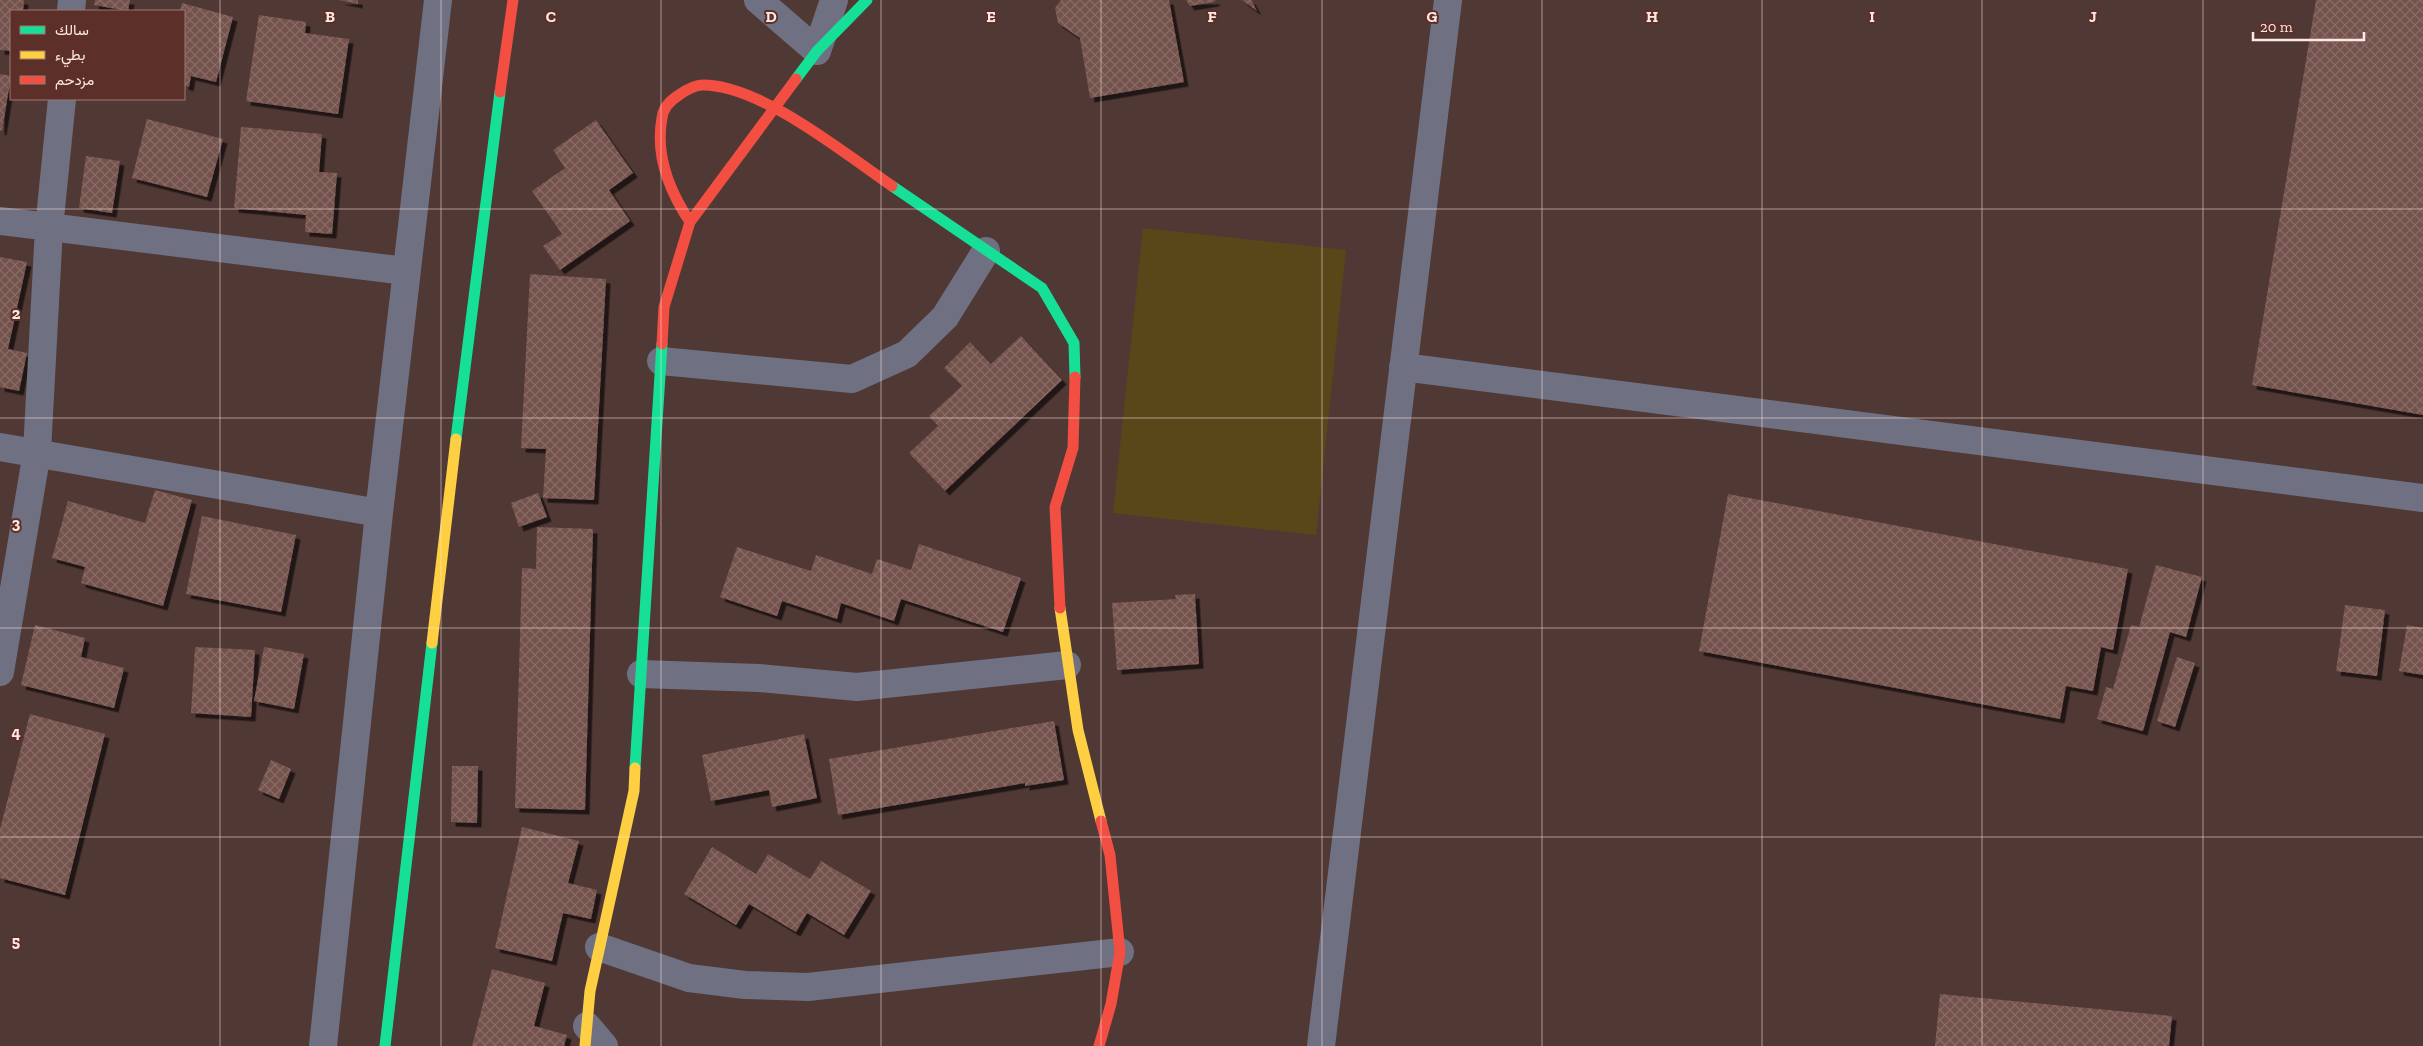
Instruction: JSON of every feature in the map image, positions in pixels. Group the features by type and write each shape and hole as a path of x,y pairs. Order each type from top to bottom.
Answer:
{"street":[{"path":"323,1046 379,513 438,0"},
{"path":"385,1046 472,303 513,0"},
{"path":"758,0 817,51"},
{"path":"817,51 834,0"},
{"path":"592,1039 590,991 634,791 664,307 690,222 817,51 868,0"},
{"path":"1321,1046 1448,0"},
{"path":"690,222 681,211 659,152 661,116 676,95 702,85 738,92 776,107 1042,288 1074,343 1075,399 1072,448 1055,507 1060,618 1078,730 1110,855 1120,952 1111,1004 1099,1046"},
{"path":"0,672 37,452 49,228 62,100"},
{"path":"0,221 406,271"},
{"path":"661,361 852,379 907,354 945,317 986,251"},
{"path":"1404,367 2423,498"},
{"path":"0,447 379,513"},
{"path":"641,674 759,678 857,687 1067,665"},
{"path":"600,947 689,978 745,985 808,987 1120,952"}],"shaded area":[{"path":"1143,228 1346,250 1316,535 1113,513"}],"building":[{"path":"0,0 24,0 23,10 10,10 10,51 0,50"},
{"path":"95,0 130,0 128,10 94,5"},
{"path":"339,0 358,0 358,4"},
{"path":"1061,0 1169,0 1184,82 1090,98 1080,38 1058,23 1055,8"},
{"path":"1186,0 1216,0 1190,6"},
{"path":"1242,0 1251,0 1257,11"},
{"path":"2316,0 2423,0 2423,415 2252,385"},
{"path":"182,3 233,17 216,82 191,76 189,87 185,85 185,10 180,10"},
{"path":"259,15 306,22 305,33 349,39 338,114 246,101"},
{"path":"0,74 10,76 10,82 2,131 0,130"},
{"path":"147,119 223,139 207,197 132,178"},
{"path":"596,120 633,173 609,190 630,221 560,270 543,246 562,234 532,191 565,168 553,150"},
{"path":"241,127 322,134 319,172 337,173 332,234 305,232 306,215 234,208"},
{"path":"86,156 120,161 112,213 79,208"},
{"path":"0,257 27,262 8,349 27,353 19,391 0,387"},
{"path":"530,274 606,279 594,500 543,498 546,449 521,448"},
{"path":"1021,336 1062,380 945,491 909,453 938,426 929,416 962,386 944,368 970,342 991,364"},
{"path":"155,490 192,500 163,606 81,583 85,567 52,558 68,501 145,523"},
{"path":"538,493 547,517 519,527 511,503"},
{"path":"1728,494 2128,569 2113,650 2101,647 2093,691 2066,686 2060,719 1699,651"},
{"path":"202,516 296,535 281,612 186,594"},
{"path":"537,527 593,529 585,810 515,808 522,568 536,569"},
{"path":"919,544 1021,578 1003,632 901,599 894,621 841,603 837,619 782,601 777,616 720,597 737,547 811,571 816,555 872,574 877,559 911,570"},
{"path":"2156,565 2202,577 2186,637 2170,632 2143,731 2097,719 2106,687 2113,689 2131,625 2139,627"},
{"path":"1195,594 1199,664 1117,670 1112,603 1176,599 1175,595"},
{"path":"2345,605 2385,610 2377,676 2336,671"},
{"path":"35,625 85,638 81,657 124,668 114,708 21,685"},
{"path":"2407,625 2423,628 2423,675 2399,671"},
{"path":"195,647 255,650 251,717 191,713"},
{"path":"264,647 304,654 294,709 254,701"},
{"path":"2177,657 2195,663 2175,727 2157,721"},
{"path":"30,714 105,734 65,895 0,878 0,829"},
{"path":"1054,721 1064,780 1025,786 1025,783 838,815 829,759"},
{"path":"804,734 817,798 772,807 769,790 711,801 702,755"},
{"path":"271,760 291,769 279,799 258,790"},
{"path":"452,766 478,766 477,823 451,822"},
{"path":"522,827 579,841 568,883 597,890 591,919 563,913 552,961 495,948"},
{"path":"712,847 756,874 768,854 810,879 821,861 871,891 844,935 807,913 796,932 749,904 736,925 684,894"},
{"path":"492,969 545,983 534,1026 567,1035 564,1046 472,1046"},
{"path":"1940,994 2172,1016 2169,1046 1935,1046"}],"traffic: fast":[{"path":"796,79 817,51 867,0"},
{"path":"456,439 500,92"},
{"path":"892,186 1042,288 1074,343 1075,377"},
{"path":"635,768 662,344"},
{"path":"385,1046 432,643"}],"traffic: slow":[{"path":"432,643 456,439"},
{"path":"1060,608 1078,730 1101,821"},
{"path":"585,1046 590,991 634,791 635,768"}],"traffic: jam":[{"path":"500,92 513,0"},
{"path":"662,344 664,307 690,222 796,79"},
{"path":"690,222 676,198 666,173 660,132 664,111 673,99 685,91 700,85 726,88 750,96 776,109 827,140 892,186"},
{"path":"1060,608 1055,507 1073,448 1075,377"},
{"path":"1099,1046 1111,1004 1120,952 1110,855 1101,821"}]}
